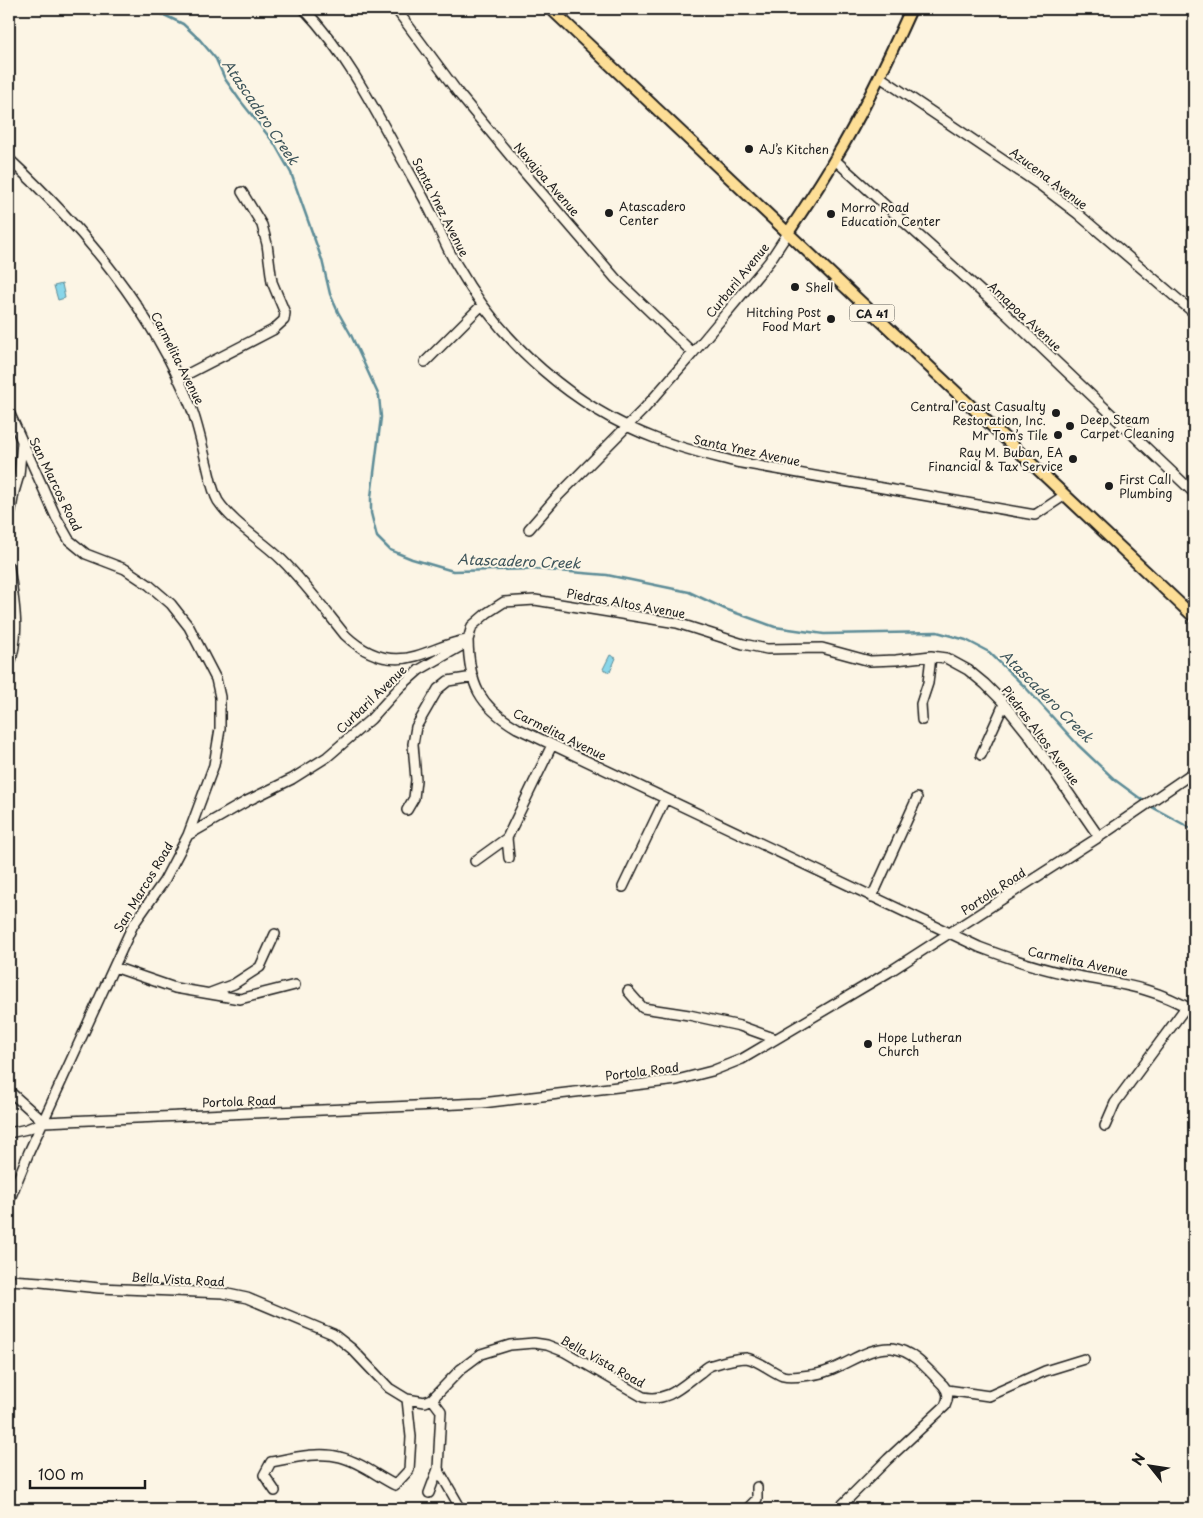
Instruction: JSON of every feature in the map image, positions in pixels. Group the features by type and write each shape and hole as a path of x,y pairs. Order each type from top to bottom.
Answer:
{"main road":[{"name":"CA 41","path":"551,9 1194,617"},
{"name":"Curbaril Avenue","path":"788,233 835,160 880,77 911,9"}],"street":[{"name":"Santa Ynez Avenue","path":"304,9 334,45 361,83 436,222 457,266 482,305 521,350 547,374 575,395 627,426 654,438 687,450 736,462 1035,515 1065,495"},
{"name":"Navajoa Avenue","path":"396,9 459,94 616,279 693,353"},
{"name":"Azucena Avenue","path":"880,77 1040,185 1194,313"},
{"name":"Carmelita Avenue","path":"9,159 44,192 92,245 119,279 153,331 191,406 212,487 218,500 234,519 266,545 294,572 353,643 372,654 397,660 416,656 454,642 468,640 468,659 472,677 481,698 492,712 517,728 979,948 1065,974 1131,985 1165,996 1190,1009"},
{"name":"Amapoa Avenue","path":"835,160 1004,312 1194,493"},
{"path":"178,379 273,330 284,320 285,313 272,282 267,244 262,225 242,192"},
{"name":"Curbaril Avenue","path":"529,528 554,499 627,426 693,353 769,262 788,233"},
{"path":"425,362 482,305"},
{"name":"San Marcos Road","path":"9,412 56,517 69,540 86,554 124,569 149,585 171,604 190,627 197,639 216,679 220,697 218,748 210,779 188,835 164,881 133,925 9,1201"},
{"path":"9,521 19,475 22,441"},
{"path":"9,567 15,602 16,627 9,667"},
{"name":"Piedras Altos Avenue","path":"468,640 472,626 504,602 535,600 678,623 743,644 767,649 822,648 870,661 931,656 946,658 968,670 986,684 1004,704 1028,734 1099,837"},
{"name":"Curbaril Avenue","path":"188,835 255,796 292,779 327,757 372,719 400,687 419,670 458,649 468,640"},
{"path":"922,720 921,704 928,683 931,656"},
{"path":"407,810 414,798 416,780 413,744 416,727 438,689 448,681 472,677"},
{"path":"981,755 1004,704"},
{"path":"475,860 507,838 552,745"},
{"name":"Portola Road","path":"9,1133 44,1122 504,1100 694,1077 742,1059 950,934 1099,837 1194,772"},
{"path":"623,887 665,798"},
{"path":"872,897 917,798"},
{"path":"507,838 509,858"},
{"path":"208,994 234,984 260,966 274,934"},
{"path":"114,967 175,988 240,999 295,985"},
{"path":"628,991 643,1008 689,1015 740,1026 776,1039"},
{"path":"1105,1126 1115,1103 1190,1009"},
{"path":"9,1091 44,1122"},
{"name":"Bella Vista Road","path":"9,1280 99,1288 223,1293 247,1298 333,1334 352,1349 390,1388 406,1399"},
{"name":"Bella Vista Road","path":"432,1399 461,1369 481,1354 510,1345 534,1343 547,1345 565,1352 643,1397 650,1398 665,1397 710,1366 729,1361 747,1358 785,1376 811,1375 835,1369 881,1348 893,1348 909,1353 917,1358 947,1390"},
{"path":"838,1509 945,1406 948,1401 947,1390 989,1396 1044,1371 1084,1359"},
{"path":"275,1491 264,1475 271,1462 310,1455 339,1456 366,1468 395,1485 409,1470 411,1437 406,1399 425,1402 432,1399 441,1411 438,1469 430,1493"},
{"path":"438,1469 461,1509"},
{"path":"747,1509 757,1499 757,1487"}],"water":[{"path":"62,284 65,298 58,300 54,286"},
{"path":"610,655 616,658 610,672 603,669"}],"waterway":[{"name":"Atascadero Creek","path":"147,9 183,24 200,40 216,59 225,79 239,99 274,143 291,173 322,260 330,294 379,396 381,417 371,497 371,513 377,537 390,550 412,559 453,571 534,569 607,575 689,592 725,609 775,627 824,634 937,632 966,640 989,652 1026,688 1078,745 1115,780 1145,802"},
{"name":"Atascadero Creek","path":"1150,806 1194,830"}],"place":[{"name":"AJ’s Kitchen","path":"749,149"},
{"name":"Atascadero Center","path":"609,213"},
{"name":"Morro Road Education Center","path":"831,214"},
{"name":"Shell","path":"795,287"},
{"name":"Hitching Post Food Mart","path":"831,319"},
{"name":"Central Coast Casualty Restoration, Inc.","path":"1056,413"},
{"name":"Deep Steam Carpet Cleaning","path":"1070,426"},
{"name":"Mr Tom’s Tile","path":"1058,435"},
{"name":"Ray M. Buban, EA Financial & Tax Service","path":"1073,459"},
{"name":"First Call Plumbing","path":"1109,486"},
{"name":"Hope Lutheran Church","path":"868,1044"}]}
